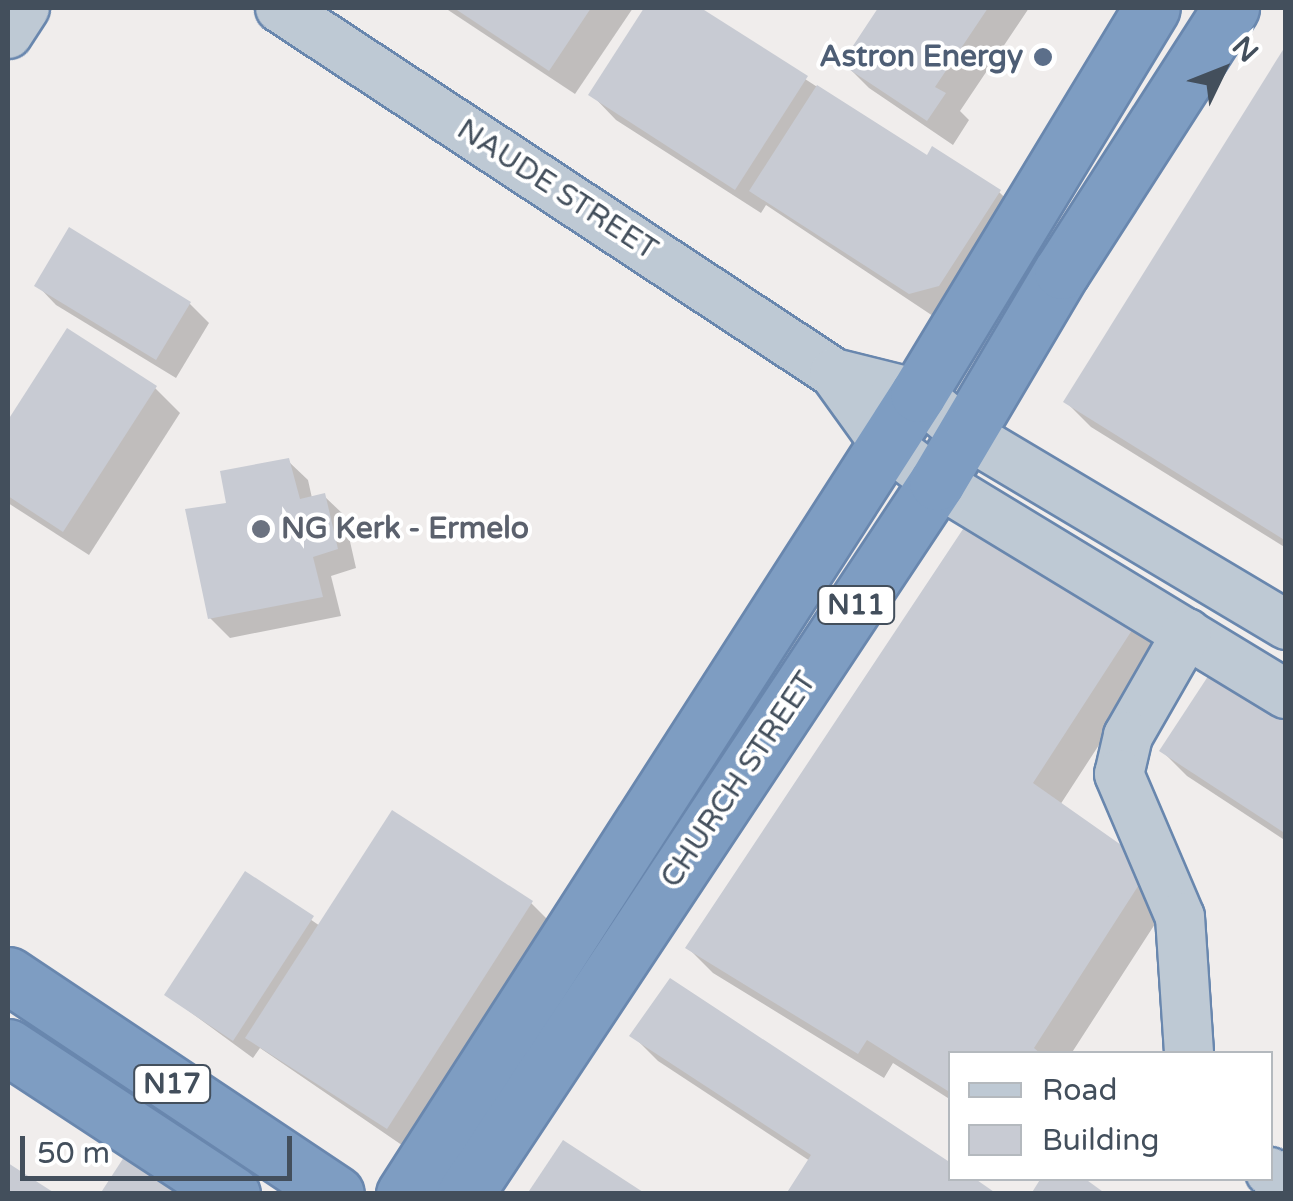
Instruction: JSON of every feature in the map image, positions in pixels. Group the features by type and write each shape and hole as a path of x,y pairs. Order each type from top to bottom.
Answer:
{"highway":[{"name":"CHURCH STREET","path":"404,1194 883,441 918,394 1152,8"},
{"name":"CHURCH STREET","path":"465,1194 937,482 1231,8"},
{"name":"N17","path":"8,975 336,1194"},
{"name":"N17","path":"8,1047 232,1194"}],"street":[{"path":"8,34 25,8"},
{"name":"NAUDE STREET","path":"280,8 834,372 918,394"},
{"name":"NAUDE STREET","path":"834,372 883,441 937,482 1286,694"},
{"path":"918,394 966,434 1286,625"},
{"path":"1186,634 1128,736 1119,774 1180,917 1189,1051"}],"building":[{"path":"454,8 591,8 549,71"},
{"path":"644,8 701,8 808,76 735,190 588,95"},
{"path":"878,8 988,8 935,87 946,93 927,121 841,64"},
{"path":"1286,45 1286,541 1063,402"},
{"path":"817,85 927,155 932,146 1001,190 939,286 909,294 749,191"},
{"path":"69,227 191,302 156,360 34,286"},
{"path":"67,328 157,386 63,532 8,496 8,420"},
{"name":"NG Kerk - Ermelo","path":"289,458 300,499 325,493 338,549 313,557 323,597 208,619 185,509 226,503 220,471"},
{"path":"971,517 1136,624 1033,783 1151,866 1034,1048 1038,1051 948,1051 948,1091 867,1040 858,1054 685,948"},
{"path":"1218,661 1286,705 1286,834 1159,751"},
{"path":"392,810 533,901 387,1129 245,1038"},
{"path":"245,871 314,916 233,1041 164,995"},
{"path":"670,978 948,1161 948,1181 978,1181 997,1194 786,1194 811,1155 629,1036"},
{"path":"563,1140 646,1194 527,1194"},
{"path":"126,1154 187,1194 100,1194"},
{"path":"8,1163 56,1194 8,1194"},
{"path":"1039,1181 1088,1181 1106,1194 1031,1194"}],"place":[{"name":"Astron Energy","path":"1043,57"},
{"name":"NG Kerk - Ermelo","path":"261,529"}]}
